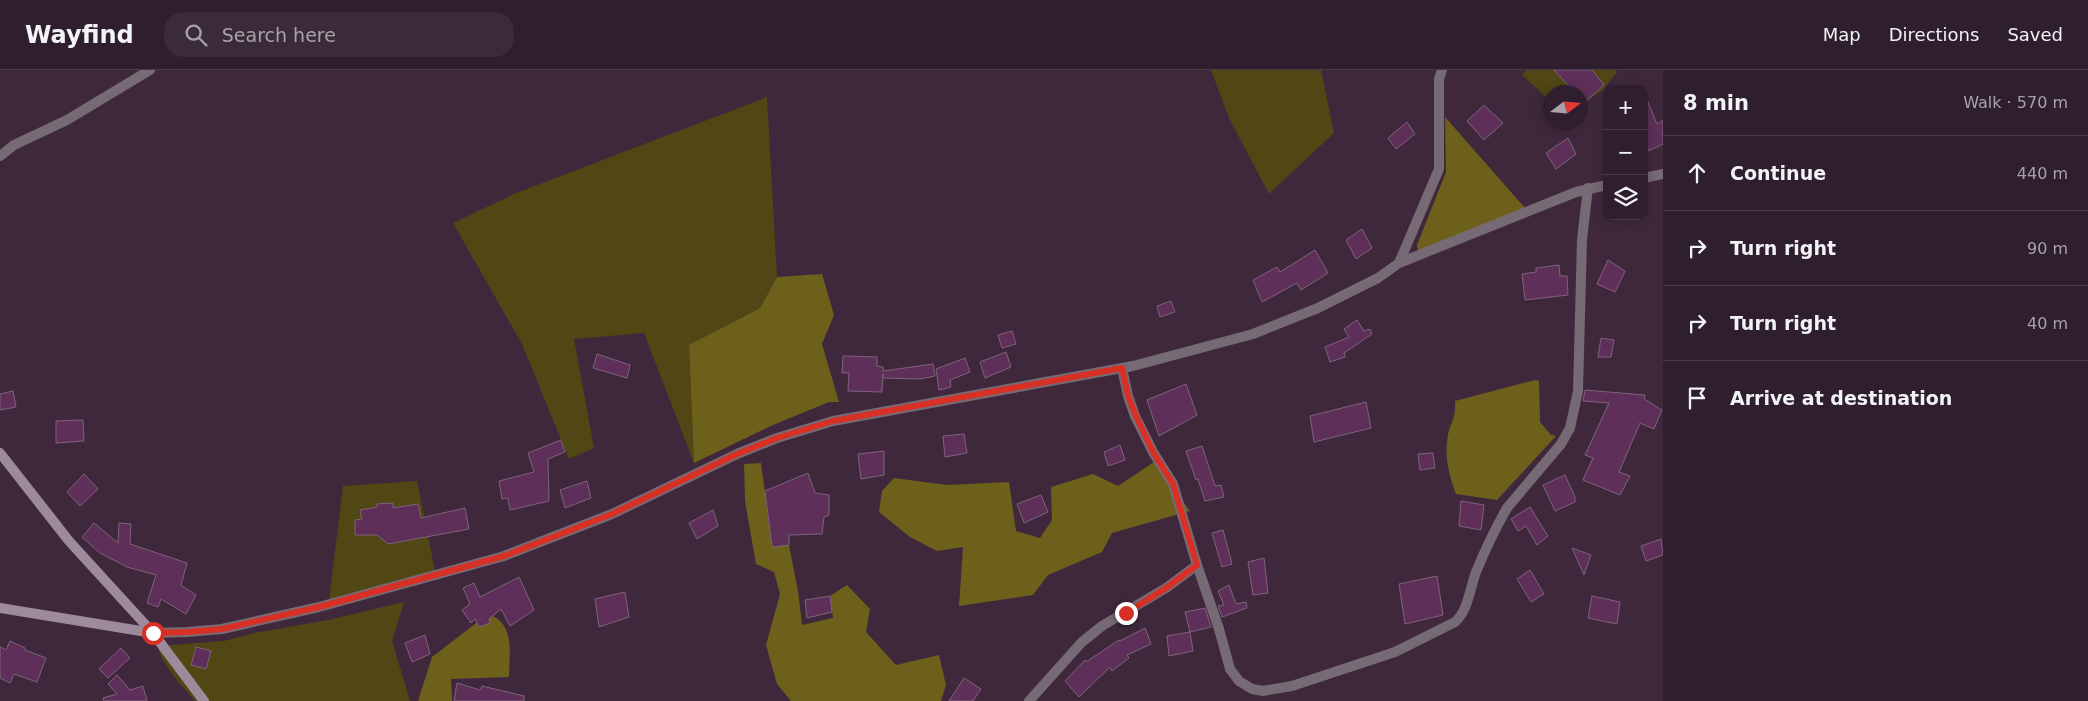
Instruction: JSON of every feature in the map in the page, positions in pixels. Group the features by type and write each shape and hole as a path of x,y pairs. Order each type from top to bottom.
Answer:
{"street":[{"path":"0,156 14,145 67,120 150,70"},
{"path":"1399,263 1439,169 1439,79 1442,70"},
{"path":"1648,177 1663,174"},
{"path":"0,608 153,633 222,629 319,607 504,556 612,514 737,454 777,438 833,421 1122,368 1253,334 1318,308 1378,278 1399,263 1588,188 1603,186"},
{"path":"1122,368 1128,396 1136,416 1153,452 1173,484 1230,669 1239,681 1252,689 1263,691 1292,686 1395,652 1455,622 1461,617 1476,572 1501,518 1561,444 1570,428 1578,391 1582,239 1588,188"},
{"path":"0,453 69,540 153,633 204,701"},
{"path":"1029,701 1082,642 1102,626 1166,588 1197,565"}],"shaded area":[{"path":"1211,70 1321,70 1334,133 1269,194 1229,118"},
{"path":"1526,70 1615,70 1617,72 1607,85 1603,85 1603,90 1588,100 1588,85 1543,85 1543,94 1522,75"},
{"path":"767,97 777,277 760,308 689,345 694,463 644,333 574,339 594,448 569,459 522,344 453,223 514,194"},
{"path":"1445,117 1525,208 1418,251 1417,245 1446,172"},
{"path":"822,274 834,315 822,344 839,402 829,402 773,425 694,463 689,345 760,308 777,277"},
{"path":"1535,380 1539,381 1540,422 1551,435 1556,436 1497,500 1456,494 1449,473 1447,458 1448,435 1455,412 1455,401"},
{"path":"1154,462 1190,511 1112,533 1102,552 1048,575 1033,595 959,606 963,547 937,551 910,537 879,512 882,491 894,478 947,485 1009,482 1016,531 1040,538 1052,520 1051,487 1093,474 1118,486"},
{"path":"761,463 772,546 789,545 798,591 802,625 833,618 830,596 847,585 870,609 866,632 896,665 939,655 946,685 941,701 791,701 777,684 766,645 780,594 774,572 756,564 745,501 744,464"},
{"path":"417,481 435,571 329,600 343,486"},
{"path":"404,602 392,641 410,701 195,701 172,675 160,652 159,646 224,641"},
{"path":"488,614 497,618 507,632 510,649 509,677 451,679 452,701 418,701 432,657"}],"building":[{"path":"1554,70 1592,70 1604,85 1588,99 1588,85 1568,85"},
{"path":"1648,102 1657,124 1663,120 1663,144 1649,151"},
{"path":"1484,105 1503,123 1484,140 1467,121"},
{"path":"1407,122 1415,134 1396,149 1388,138"},
{"path":"1568,138 1576,154 1556,169 1546,153"},
{"path":"1362,229 1372,248 1356,259 1346,240"},
{"path":"1315,250 1328,273 1301,290 1297,283 1262,302 1253,280 1277,267 1280,272"},
{"path":"1608,260 1625,271 1615,292 1597,284"},
{"path":"1559,265 1560,276 1567,276 1568,295 1525,300 1522,274 1536,272 1536,268"},
{"path":"1171,301 1175,312 1160,317 1157,306"},
{"path":"1357,320 1364,331 1370,329 1372,334 1344,353 1345,357 1330,362 1325,347 1349,337 1344,329"},
{"path":"1012,331 1016,344 1002,348 998,335"},
{"path":"1601,338 1614,340 1611,357 1598,357"},
{"path":"1006,352 1011,367 985,378 980,362"},
{"path":"597,354 630,365 627,378 593,368"},
{"path":"843,356 877,357 877,366 883,367 883,371 933,364 935,376 920,379 883,378 883,374 882,392 848,391 849,373 842,373"},
{"path":"965,358 970,372 950,380 951,387 939,390 936,369"},
{"path":"1186,384 1197,415 1159,436 1147,400"},
{"path":"1585,390 1645,395 1644,399 1662,410 1654,429 1640,423 1619,472 1630,476 1620,495 1583,480 1593,458 1585,455 1609,403 1583,401"},
{"path":"13,391 16,407 0,410 0,394"},
{"path":"1366,402 1371,428 1314,442 1310,416"},
{"path":"83,420 84,441 56,443 56,421"},
{"path":"964,434 967,453 945,457 943,436"},
{"path":"561,440 565,452 548,459 549,501 510,510 508,498 502,499 499,481 534,472 528,453"},
{"path":"1120,445 1125,460 1108,466 1104,452"},
{"path":"1202,446 1215,486 1221,485 1224,497 1205,501 1186,451"},
{"path":"884,451 884,475 861,479 858,454"},
{"path":"1433,453 1435,468 1420,470 1418,454"},
{"path":"808,473 815,493 829,495 829,515 824,517 822,534 789,535 789,545 772,547 765,491"},
{"path":"84,474 98,489 80,506 67,492"},
{"path":"1565,475 1575,497 1575,502 1555,511 1543,485"},
{"path":"587,481 591,498 565,508 560,490"},
{"path":"1041,495 1048,512 1024,523 1017,504"},
{"path":"1461,501 1484,505 1481,530 1459,526"},
{"path":"393,503 393,508 418,504 421,518 465,508 469,529 388,544 377,535 355,535 355,520 362,519 360,510 377,507 377,504"},
{"path":"1530,507 1548,536 1537,545 1526,526 1518,531 1511,519"},
{"path":"713,510 718,526 697,539 689,523"},
{"path":"94,523 118,543 119,523 131,524 130,544 187,563 181,585 196,595 186,614 161,599 158,607 147,603 156,575 127,567 100,553 82,537"},
{"path":"1223,530 1232,564 1222,567 1212,533"},
{"path":"1661,539 1663,555 1646,561 1641,546"},
{"path":"1572,548 1591,555 1584,575"},
{"path":"1264,558 1268,593 1253,595 1248,562"},
{"path":"1530,570 1544,594 1531,602 1517,579"},
{"path":"1437,576 1443,615 1405,624 1399,584"},
{"path":"519,577 534,610 510,626 501,609 489,619 490,623 479,627 475,619 471,623 462,610 470,604 463,588 474,583 480,597"},
{"path":"1229,585 1236,604 1246,602 1247,608 1222,617 1218,606 1224,605 1218,591"},
{"path":"625,592 629,617 599,627 595,599"},
{"path":"830,596 832,612 807,618 805,600"},
{"path":"1592,596 1620,602 1617,624 1588,618"},
{"path":"1205,608 1211,627 1190,632 1185,612"},
{"path":"1145,628 1151,644 1127,655 1129,658 1112,671 1110,667 1079,697 1065,681 1085,660 1086,662 1119,640"},
{"path":"1190,632 1193,651 1169,656 1167,636"},
{"path":"425,635 430,654 412,662 405,643"},
{"path":"10,641 25,648 25,650 46,658 37,682 14,674 10,683 0,678 0,647 6,650"},
{"path":"196,647 211,651 206,669 191,665"},
{"path":"121,648 130,658 108,678 99,669"},
{"path":"117,675 130,690 143,686 147,701 104,701 103,698 117,694 108,684"},
{"path":"964,678 981,689 973,701 949,701"},
{"path":"457,683 480,690 482,686 524,696 524,701 454,701"}],"route":[{"path":"153,633 222,629 319,607 504,556 658,494 737,454 777,438 833,421 1122,368 1128,396 1136,416 1153,452 1173,484 1197,565 1166,588 1126,613"}]}
